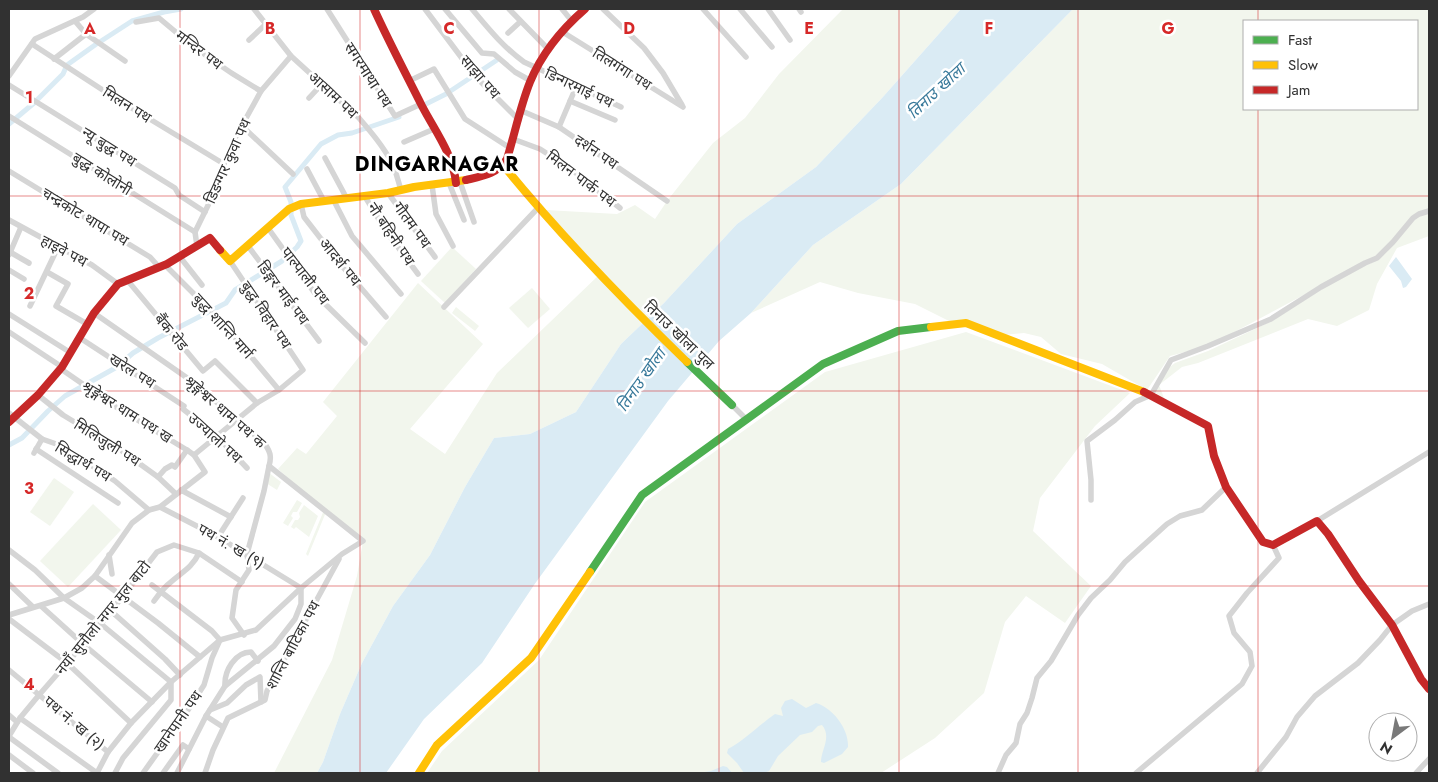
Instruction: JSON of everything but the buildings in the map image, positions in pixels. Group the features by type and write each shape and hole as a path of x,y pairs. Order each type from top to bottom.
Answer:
{"street":[{"path":"9,75 36,39 84,17 94,9"},
{"name":"आसाम पथ","path":"254,9 291,56 367,127 382,146 392,164 401,190"},
{"name":"सगरमाथा पथ","path":"327,9 395,116 422,105"},
{"path":"374,9 456,174 455,183 464,220"},
{"name":"साझा पथ","path":"425,9 475,75 519,120"},
{"path":"446,9 482,53 494,54 515,72 530,81"},
{"name":"डिन्गरमाई पथ","path":"472,9 510,52 524,62 621,107"},
{"path":"508,9 548,49"},
{"path":"562,9 571,20"},
{"path":"11,417 38,394 61,368 94,313 118,284 180,257 210,238 230,261 294,207 333,199 455,183 494,173 503,165 510,148 530,81 536,68 561,31 585,9"},
{"name":"तिलगंगा पथ","path":"561,31 683,107 664,73 644,48 603,9"},
{"path":"703,9 746,57"},
{"path":"740,9 772,47"},
{"path":"768,9 790,40"},
{"name":"मन्दिर पथ","path":"136,22 159,18 181,38 222,68 260,91"},
{"path":"75,21 86,34 125,61"},
{"path":"508,33 520,22"},
{"path":"249,40 266,24"},
{"path":"56,60 86,34"},
{"name":"मिलन पथ","path":"32,44 224,164"},
{"name":"डिङग्गर कुवा पथ","path":"195,232 218,187 224,164 260,91 291,56"},
{"path":"409,81 434,69 465,119 510,148"},
{"path":"309,98 322,84"},
{"name":"न्यू बुद्ध पथ","path":"9,85 175,188 179,195 205,212"},
{"path":"559,126 576,87"},
{"path":"570,101 614,120"},
{"name":"दर्शन पथ","path":"522,111 559,126 667,201"},
{"name":"बुद्ध कोलोनी","path":"9,116 195,232"},
{"path":"242,126 293,174"},
{"path":"404,142 434,129"},
{"name":"मिलन पार्क पथ","path":"513,139 540,149 571,169 620,208"},
{"path":"325,158 346,198"},
{"name":"तिनाउ खोला पुल","path":"503,165 537,209 607,285 732,405"},
{"path":"308,169 324,201"},
{"name":"चन्द्रकोट थापा पथ","path":"9,171 162,266"},
{"path":"455,183 474,222"},
{"path":"432,185 436,214 453,246"},
{"name":"गौतम पथ","path":"388,193 435,257"},
{"name":"नौ बहिनी पथ","path":"364,195 386,231 418,274"},
{"path":"333,199 352,236 401,294"},
{"name":"आदर्श पथ","path":"294,207 304,216 342,266 386,317"},
{"path":"444,307 537,209"},
{"path":"1091,500 1087,441 1135,402 1151,395 1171,360 1271,319 1321,288 1377,258 1413,218 1429,211"},
{"name":"हाइवे पथ","path":"9,220 92,265 118,284"},
{"path":"21,227 9,254 28,263"},
{"name":"पाल्पाली पथ","path":"268,228 316,295 365,343"},
{"path":"195,232 196,246"},
{"name":"डिङ्गर माई पथ","path":"248,246 319,341"},
{"path":"30,306 58,248"},
{"path":"180,257 202,285"},
{"name":"बुद्ध विहार पथ","path":"230,261 303,370 279,390"},
{"name":"बुद्ध शान्ति मार्ग","path":"162,266 210,310 279,390"},
{"path":"9,270 24,279"},
{"path":"47,272 68,284 56,306 87,324"},
{"name":"बैंक रोड","path":"128,281 203,371 215,361 257,402"},
{"name":"श्रृङ्गेश्वर धाम पथ क","path":"94,313 193,382 264,443 269,449 271,458 269,466 363,541 342,554"},
{"path":"9,314 70,353"},
{"path":"419,773 437,745 531,658 642,495 822,364 898,331 966,323 1151,395 1208,426 1214,456 1226,487 1263,542 1273,545 1317,521 1429,452"},
{"name":"श्रृङ्गेश्वर धाम पथ ख","path":"9,332 116,407 194,455"},
{"name":"खरेल पथ","path":"80,338 184,407"},
{"path":"9,615 64,598 82,588 95,576 132,523 149,510 160,507 205,472 194,455 257,402 279,390"},
{"name":"मिलिजुली पथ","path":"38,394 63,415 122,451 178,492 232,517"},
{"path":"732,405 746,420"},
{"name":"उज्यालो पथ","path":"184,407 218,436 247,468"},
{"name":"सिद्धार्थ पथ","path":"11,417 22,422 41,438 62,446 115,481 149,510"},
{"name":"सिद्धार्थ पथ","path":"41,438 35,451 118,503"},
{"path":"158,477 165,468 172,465 175,467 187,450"},
{"path":"244,635 232,618 235,596 249,570 247,554 269,466"},
{"path":"998,773 1006,755 1016,744 1020,724 1030,705 1037,678 1051,661 1091,598 1125,562 1167,524 1180,516 1202,510 1226,487"},
{"path":"218,537 243,498"},
{"name":"पथ नं. ख (९)","path":"160,507 218,537 301,588"},
{"path":"1317,521 1392,624 1429,689"},
{"name":"नयाँ सुनौलो नगर मुल बाटो","path":"9,736 39,694 101,624 157,552 174,545 198,553 242,582"},
{"path":"1136,773 1242,684 1252,666 1250,652 1234,634 1229,616 1279,558 1273,545"},
{"path":"9,550 35,570 64,598 101,624 171,682"},
{"path":"154,601 170,582 187,571 195,562 198,553"},
{"path":"9,715 97,773 108,752 131,723 171,682 220,640 244,635 256,630 301,588 342,554"},
{"name":"शान्ति बाटिका पथ","path":"205,773 228,718 265,700 267,691 342,554"},
{"path":"109,556 112,574"},
{"path":"95,576 200,657"},
{"path":"9,584 33,607"},
{"path":"152,585 212,631 220,640"},
{"path":"177,773 206,716 225,686 258,661 274,646 295,619 301,604 301,588"},
{"path":"1258,773 1315,696 1358,663 1392,624 1412,611 1429,604"},
{"path":"40,606 152,702"},
{"path":"111,611 165,659 180,676"},
{"path":"9,619 67,663 131,723"},
{"name":"खानेपानी पथ","path":"143,773 204,685 212,658 220,640"},
{"path":"225,686 224,679 231,663 246,652 251,652 258,661"},
{"name":"पथ नं. ख (२)","path":"9,670 108,752"},
{"path":"210,710 227,703 246,685 260,677 261,702"},
{"path":"115,773 123,758 171,700 171,682"},
{"path":"206,716 223,727"},
{"path":"9,736 58,773"},
{"path":"164,773 183,745 190,749"},
{"path":"9,756 33,773"},
{"path":"1416,773 1429,759"}],"shaded area":[{"path":"843,9 961,9 882,98 816,167 737,224 664,303 621,344 576,412 530,434 494,438 465,487 430,555 393,606 362,663 317,773 274,773 332,660 357,576 363,541 326,512 308,556 306,554 324,510 278,469 297,448 306,454 337,416 323,402 418,283 483,344 410,429 445,454 497,373 601,273 546,210 617,214 635,205 655,219 713,143 745,118 779,74"},
{"path":"1073,9 1429,9 1429,210 1421,212 1375,257 1225,337 1200,348 1170,356 1147,390 1102,364 1061,354 1041,337 1024,333 1004,335 949,321 915,304 858,293 820,282 751,313 813,245 901,184"},
{"path":"1429,212 1429,236 1397,248 1377,284 1369,310 1337,326 1308,319 1198,363 1182,367 1159,385 1164,398 1154,392 1167,369 1175,363 1208,351 1270,322 1327,286 1374,262 1414,218"},
{"path":"452,247 476,269 445,303 421,281"},
{"path":"532,288 550,309 528,328 509,308"},
{"path":"456,307 479,326 475,331 452,313"},
{"path":"966,332 1130,393 1095,426 1040,498 1033,531 1091,586 1065,623 1026,596 1005,622 984,693 935,738 881,773 427,773 442,751 539,660 645,502 825,372"},
{"path":"268,472 281,482 277,490 266,483"},
{"path":"54,478 74,492 50,526 30,512"},
{"path":"297,500 302,503 297,512 293,512 291,516 293,518 288,526 283,523"},
{"path":"93,504 121,530 68,587 40,561"},
{"path":"304,505 318,516 309,537 296,527 294,529 291,527 295,520 298,520 300,517 299,513"}],"water":[{"name":"तिनाउ खोला","path":"961,9 1073,9 901,184 813,245 751,313 719,341 668,401 534,585 482,663 424,719 386,773 317,773 362,663 393,606 430,555 465,487 494,438 530,434 576,412 621,344 664,303 737,224 816,167 882,98"},
{"path":"1396,257 1412,279 1403,288 1401,281 1389,266"},
{"path":"792,699 806,708 816,703 834,714 846,733 848,747 842,754 824,763 821,762 826,734 822,725 818,726 812,732 800,735 778,756 769,771 764,773 744,773 727,753 728,749 775,714 783,716 781,708 785,701"},
{"path":"723,766 727,767 732,773 698,773 711,771"}],"waterway":[{"path":"9,124 34,103 63,74 67,65 95,45 132,21 181,9"},
{"path":"420,107 446,94 497,60"},
{"path":"9,445 22,438 65,396 117,367 133,353 158,338 226,303 235,290 282,261 301,241 291,215 291,202 285,187 321,144 338,135 352,133 399,117"}],"traffic: fast":[{"path":"590,572 642,495 823,364 898,331 931,327"},
{"path":"687,362 732,405"}],"traffic: slow":[{"path":"503,165 592,266 687,362"},
{"path":"220,250 230,261 289,209 301,204 388,193 414,187 466,180"},
{"path":"931,327 966,323 1144,392"},
{"path":"419,773 437,745 531,658 590,572"}],"traffic: jam":[{"path":"374,9 447,152 456,183"},
{"path":"466,180 484,176 494,171 507,159 523,101 540,61 553,42 585,9"},
{"path":"9,422 38,395 62,367 94,313 118,284 167,264 210,238 220,250"},
{"path":"1144,392 1208,426 1214,456 1226,487 1263,542 1273,545 1317,521 1392,625 1421,679 1429,689"}],"district":[{"name":"DINGARNAGAR","path":"437,164"}]}
